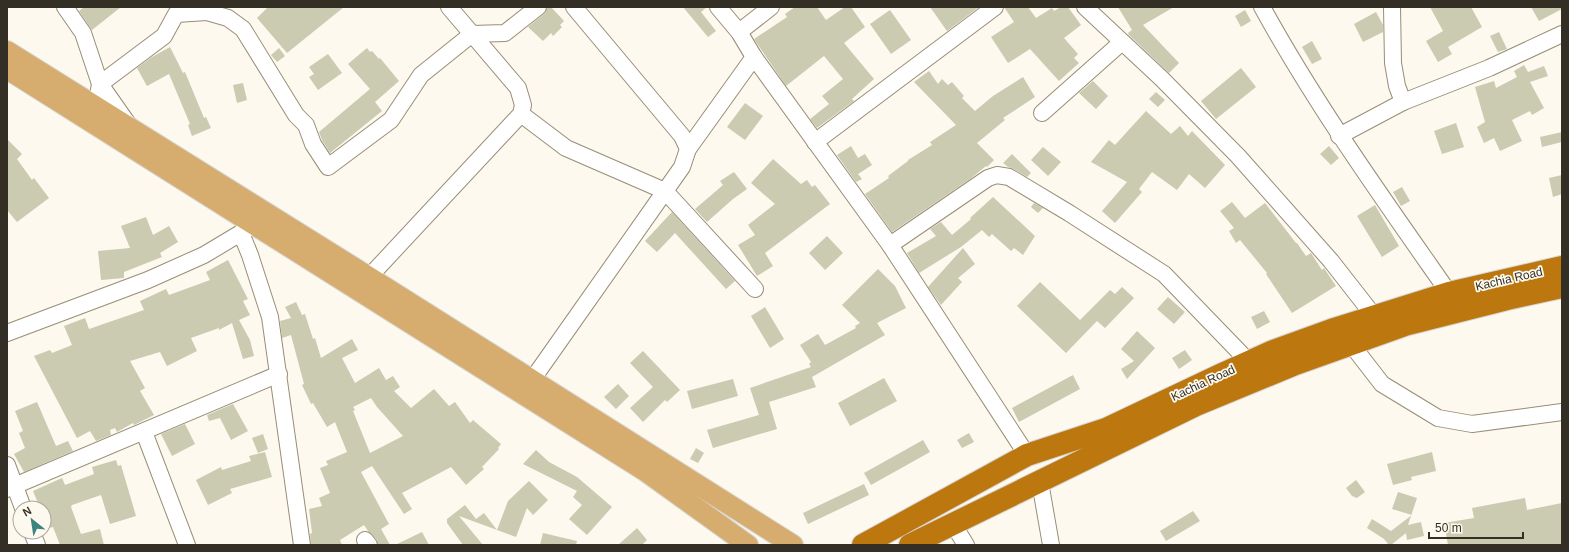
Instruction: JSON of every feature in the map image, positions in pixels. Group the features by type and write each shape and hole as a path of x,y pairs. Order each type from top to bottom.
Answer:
{"highway":[{"name":"Kachia Road","path":"863,545 1027,455 1106,429 1273,351 1331,330 1449,293 1562,267"},
{"name":"Kachia Road","path":"910,545 1196,405 1294,365 1422,320 1562,287"}],"main road":[{"path":"7,51 370,277 793,545"},
{"path":"10,76 248,229 645,471 748,545"}],"street":[{"path":"65,7 83,33 100,84 131,129"},
{"path":"370,277 521,114 523,105 518,88 449,7"},
{"path":"96,107 100,84 164,36 176,14 206,9 228,18 243,29 296,115 306,125 313,144 328,167 391,120 421,74 472,34 505,33 538,7"},
{"path":"574,7 682,136 688,149"},
{"path":"718,7 739,32 754,57 890,245 1027,455"},
{"path":"739,32 771,7"},
{"path":"815,142 995,7"},
{"path":"1085,7 1238,156 1331,261 1374,316"},
{"path":"1262,7 1339,136 1449,293"},
{"path":"1392,7 1393,63 1397,86 1402,102"},
{"path":"1339,136 1402,102 1489,68 1562,34"},
{"path":"1042,113 1122,42"},
{"path":"532,380 682,167 688,149 754,57"},
{"path":"521,114 566,148 665,191 754,289"},
{"path":"890,245 988,178 997,175 1010,177 1164,274 1249,362"},
{"path":"7,332 90,303 148,280 204,255 248,229 250,255 270,317 302,545"},
{"path":"1351,344 1382,384 1438,418 1472,424 1562,412"},
{"path":"11,488 279,374"},
{"path":"144,432 187,545"},
{"path":"7,465 11,488 18,500"},
{"path":"1040,482 1050,545"},
{"path":"953,524 966,545"}],"building":[{"path":"84,7 121,7 92,30 79,11"},
{"path":"268,7 344,7 287,53 257,18"},
{"path":"547,7 551,7 564,21 560,25 562,27 553,36 551,33 543,41 528,27 544,14"},
{"path":"683,7 707,7 701,12 716,31 708,37"},
{"path":"795,7 817,7 826,20 845,7 851,7 865,27 844,43 874,79 852,99 854,101 817,128 810,119 829,104 822,96 843,79 824,56 786,86 754,39 787,17 785,14"},
{"path":"930,7 979,7 947,31"},
{"path":"1004,7 1028,7 1036,18 1052,8 1054,11 1061,7 1068,7 1081,25 1064,38 1078,54 1074,58 1079,63 1059,81 1030,49 1008,63 991,37 1014,22"},
{"path":"1118,7 1174,7 1143,25 1179,63 1169,73 1129,35 1128,33 1132,30"},
{"path":"1430,7 1471,7 1482,27 1448,47 1452,54 1438,62 1426,41 1443,31"},
{"path":"1531,7 1562,7 1562,9 1539,21"},
{"path":"890,10 911,40 891,54 870,24"},
{"path":"1245,10 1251,21 1241,27 1235,16"},
{"path":"1376,12 1383,25 1383,32 1363,42 1354,24"},
{"path":"1499,32 1507,49 1498,52 1490,36"},
{"path":"1312,41 1322,59 1312,64 1302,47"},
{"path":"170,47 183,73 185,72 204,118 206,117 211,128 192,136 188,125 190,124 169,74 147,86 137,68 152,57"},
{"path":"279,48 285,56 277,62 271,55"},
{"path":"367,48 379,59 380,58 399,81 375,102 382,111 330,153 319,132 370,89 348,64"},
{"path":"328,54 342,73 318,90 309,77 314,74 309,67"},
{"path":"1524,65 1528,72 1544,66 1548,76 1530,82 1544,108 1532,115 1530,111 1512,120 1522,141 1500,151 1494,138 1484,143 1477,127 1485,122 1475,87 1494,81 1496,88 1517,77 1514,71"},
{"path":"1241,68 1256,87 1216,119 1201,101"},
{"path":"929,71 938,84 942,79 948,85 952,82 964,96 962,98 975,111 993,96 1023,77 1035,97 1003,118 1005,120 977,143 994,160 987,167 986,166 970,179 892,232 865,194 889,178 888,176 908,160 932,145 930,142 956,125 914,82"},
{"path":"1093,81 1108,96 1096,109 1079,93"},
{"path":"243,83 247,100 237,103 233,85"},
{"path":"1156,92 1165,100 1158,107 1149,99"},
{"path":"745,103 763,116 745,140 727,127"},
{"path":"1146,111 1171,134 1180,126 1188,136 1192,131 1225,165 1205,188 1189,174 1177,190 1152,172 1139,189 1142,192 1115,223 1102,211 1127,182 1091,162 1109,140 1115,145"},
{"path":"1456,123 1464,147 1442,154 1434,131"},
{"path":"1562,132 1562,142 1542,147 1540,137"},
{"path":"7,139 22,154 17,159 32,180 34,178 49,198 17,222 7,210"},
{"path":"851,146 858,158 865,154 872,165 858,174 862,179 856,182 837,155"},
{"path":"1329,146 1339,158 1331,165 1320,154"},
{"path":"1043,147 1061,162 1048,176 1031,160"},
{"path":"1012,154 1031,173 1027,177 1003,163"},
{"path":"773,159 801,184 807,180 812,187 815,185 830,204 765,253 773,266 757,276 738,245 755,235 748,225 775,204 751,183"},
{"path":"734,172 747,189 707,222 695,209 723,185 720,181"},
{"path":"1562,175 1562,194 1553,197 1549,178"},
{"path":"1402,187 1410,201 1401,206 1393,192"},
{"path":"993,197 1035,236 1023,255 1014,248 1011,251 992,234 989,237 982,230 961,247 919,273 907,253 936,236 930,229 941,222 952,235"},
{"path":"1232,202 1245,218 1265,203 1306,256 1311,253 1322,270 1324,268 1336,286 1292,313 1266,274 1267,273 1240,240 1236,243 1229,231 1234,228 1220,211"},
{"path":"1034,203 1043,208 1038,213 1031,207"},
{"path":"1375,205 1399,246 1382,257 1357,216"},
{"path":"672,212 735,281 726,289 675,233 657,252 645,241"},
{"path":"146,217 153,235 169,226 178,242 160,253 162,257 124,272 124,278 101,280 98,251 130,248 121,226"},
{"path":"827,236 843,253 825,270 809,253"},
{"path":"963,248 975,264 958,278 962,282 941,305 928,287"},
{"path":"228,260 248,299 243,301 250,315 239,320 250,340 254,356 243,359 232,323 219,330 219,328 191,338 197,351 167,366 160,352 130,361 145,388 140,391 154,415 134,425 133,423 117,432 115,428 110,430 111,435 96,441 90,431 77,438 34,356 50,350 52,353 72,345 64,326 85,318 89,329 144,310 140,301 166,289 169,295 210,280 206,272"},
{"path":"878,269 895,286 906,308 877,323 885,335 812,377 816,387 769,402 777,429 713,448 707,430 759,415 750,388 811,367 809,364 811,362 800,345 818,334 825,345 856,328 855,326 860,323 842,305"},
{"path":"1040,282 1080,320 1110,290 1115,294 1122,287 1134,298 1105,328 1097,321 1066,353 1017,306"},
{"path":"1168,297 1185,312 1174,324 1157,309"},
{"path":"296,302 302,315 305,314 321,358 352,339 358,350 342,358 355,383 379,368 386,380 393,376 400,387 394,391 411,408 434,389 449,406 455,402 470,423 473,420 501,444 498,448 499,449 482,467 484,469 466,485 451,467 402,493 412,509 404,514 372,466 361,472 389,524 381,529 390,545 378,545 376,539 364,525 340,540 342,545 311,545 310,534 312,533 309,509 322,506 319,498 330,493 320,468 328,465 326,461 347,452 335,422 327,427 313,403 311,404 302,385 304,384 291,335 282,338 280,321 291,318 285,307","holes":["371,398 377,407 403,436 370,453 353,411 355,410 353,407"]},
{"path":"765,307 784,339 770,348 751,316"},
{"path":"1264,311 1270,322 1257,329 1251,317"},
{"path":"1137,331 1155,348 1127,379 1121,369 1134,361 1121,349"},
{"path":"1185,350 1192,360 1179,369 1172,358"},
{"path":"643,351 680,390 667,402 665,400 643,422 630,408 653,387 630,363"},
{"path":"1073,375 1080,389 1019,422 1012,408"},
{"path":"884,378 897,401 850,426 838,403"},
{"path":"733,379 738,396 692,409 687,391"},
{"path":"618,384 629,396 616,409 604,397"},
{"path":"37,402 56,446 68,441 73,451 24,472 14,454 25,448 19,433 23,431 15,411"},
{"path":"233,404 248,431 231,440 220,418 209,421 207,415"},
{"path":"185,424 195,444 172,456 161,434"},
{"path":"969,433 974,442 962,448 957,440"},
{"path":"263,434 268,449 258,453 252,438"},
{"path":"923,440 930,452 871,485 864,473"},
{"path":"696,448 704,453 698,463 690,459"},
{"path":"536,450 549,462 577,477 612,507 587,535 569,519 582,505 573,497 577,491 523,464"},
{"path":"265,452 272,477 230,489 232,493 208,505 196,480 221,467 222,470 251,461 249,456"},
{"path":"1432,452 1436,471 1411,477 1412,480 1393,485 1387,464"},
{"path":"116,460 118,466 121,465 136,516 110,524 101,495 72,505 71,507 81,534 100,529 104,545 60,545 52,527 52,500 37,500 33,491 62,478 65,485 94,474 92,467"},
{"path":"1356,480 1365,492 1357,498 1352,496 1346,488"},
{"path":"529,481 548,500 533,515 527,508 516,537 497,530 508,501"},
{"path":"864,484 869,495 808,524 803,513"},
{"path":"1398,492 1417,498 1411,515 1392,509"},
{"path":"1525,498 1527,510 1562,503 1562,545 1448,545 1444,523 1474,518 1472,508"},
{"path":"465,505 476,519 484,513 497,530 459,516 483,545 463,545 447,523 447,519"},
{"path":"1193,511 1200,521 1166,541 1160,531"},
{"path":"1411,516 1408,525 1421,522 1424,536 1407,540 1406,533 1389,545 1384,539 1367,528 1372,519 1391,531"},
{"path":"637,528 647,540 642,545 618,545"},
{"path":"422,532 429,545 395,545"},
{"path":"543,533 577,541 576,545 540,545"}]}
